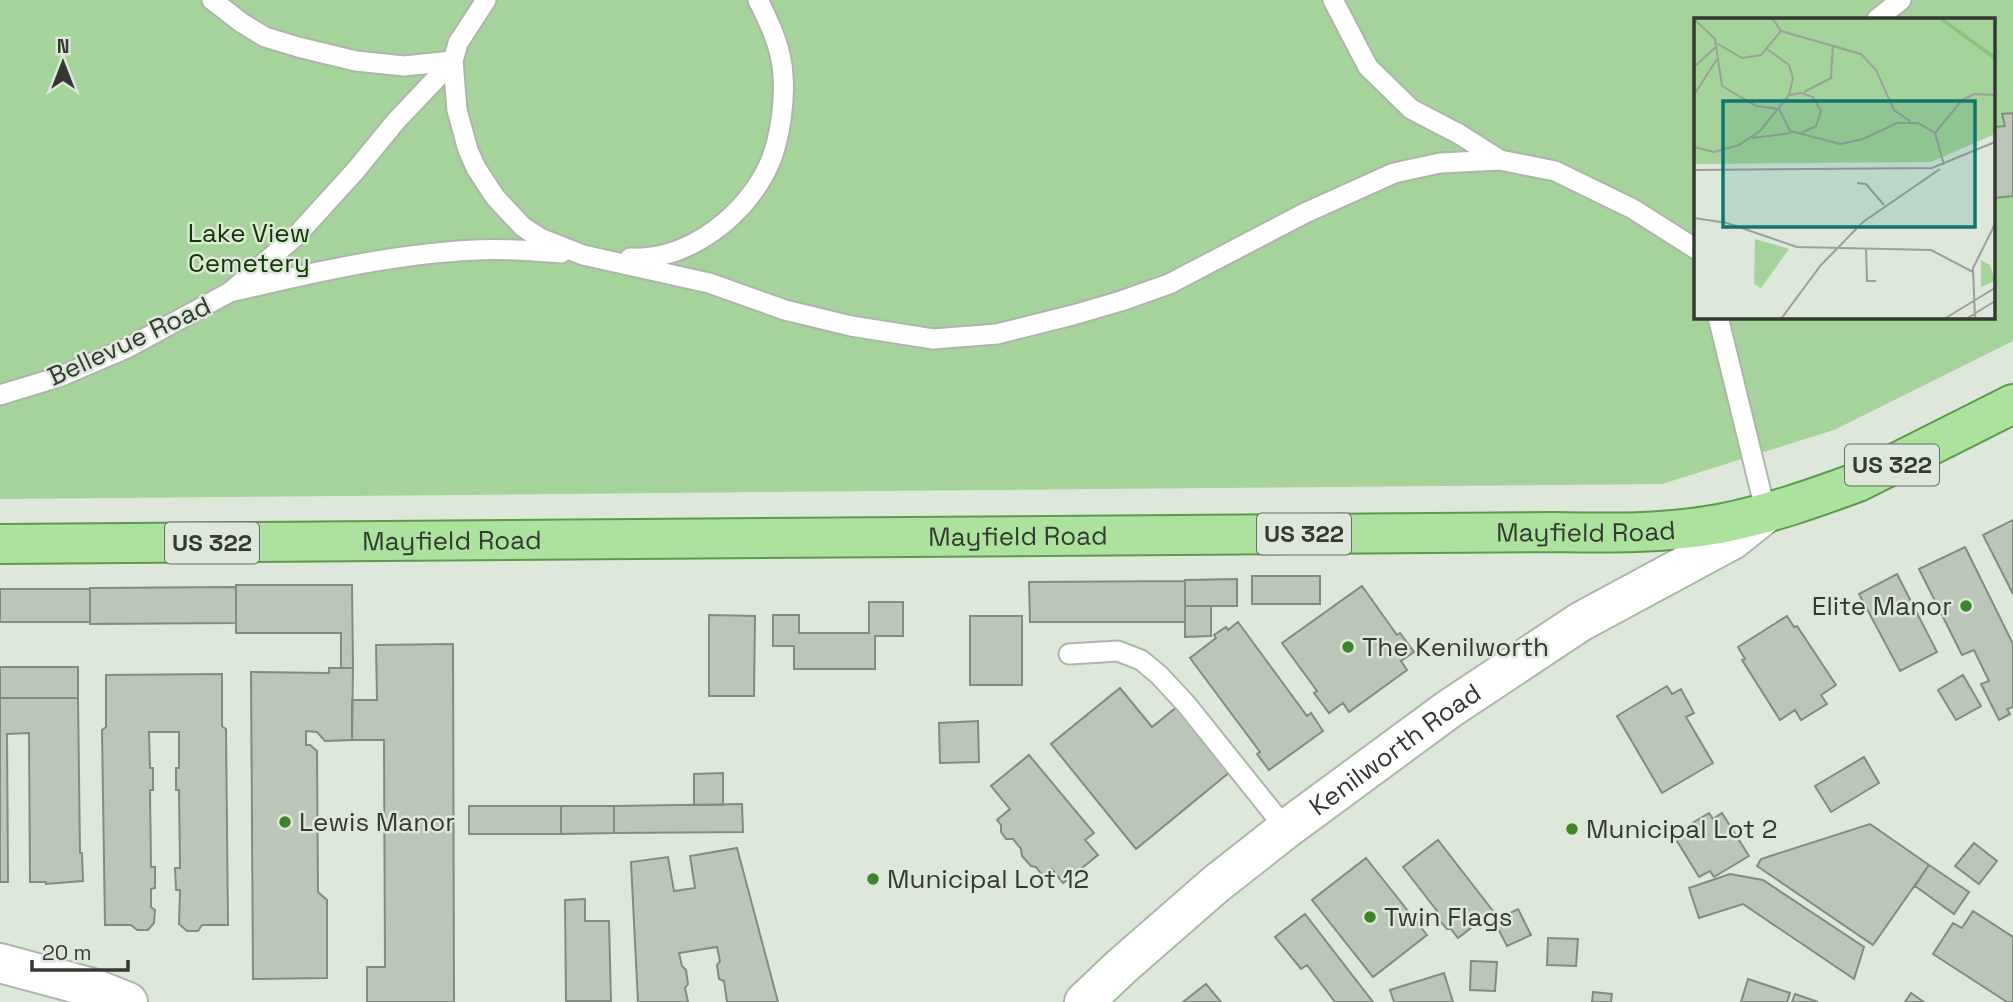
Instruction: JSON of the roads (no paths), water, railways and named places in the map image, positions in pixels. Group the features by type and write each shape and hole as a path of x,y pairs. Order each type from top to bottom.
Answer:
{"main road":[{"name":"Mayfield Road","path":"0,544 1619,533 1668,530 1718,524 1766,513 1858,482 2013,404"},
{"name":"Kenilworth Road","path":"1084,1002 1207,892 1449,709 1580,622 1732,540 1766,513"},
{"path":"0,963 93,988 128,1002"}],"lane":[{"path":"212,0 265,37 298,47 356,61 404,66 453,61"},
{"path":"486,0 458,43 453,61 457,110 476,168 495,197 523,227 540,238 583,255 709,283 785,310 851,326 933,339 997,334 1121,301 1169,284 1304,213 1394,173 1440,163 1500,160 1555,171 1633,209 1694,248"},
{"path":"230,292 371,262 474,250 514,249 641,258 685,248 708,236 729,220 760,181 771,160 778,130 783,100 783,75 779,50 758,0"},
{"path":"1333,0 1368,68 1411,108 1500,160"},
{"path":"1878,18 1901,0"},
{"name":"Bellevue Road","path":"0,395 59,377 115,353 230,292 296,236 453,61"},
{"path":"1718,318 1766,513"},
{"path":"1069,654 1118,651 1141,660 1186,704 1286,830"}],"place":[{"name":"Elite Manor","path":"1966,606"},
{"name":"The Kenilworth","path":"1348,647"},
{"name":"Lewis Manor","path":"285,822"},
{"name":"Municipal Lot 2","path":"1572,829"},
{"name":"Municipal Lot 12","path":"873,879"},
{"name":"Twin Flags","path":"1370,917"}],"park label":[{"name":"Lake View Cemetery","path":"249,248"}]}
